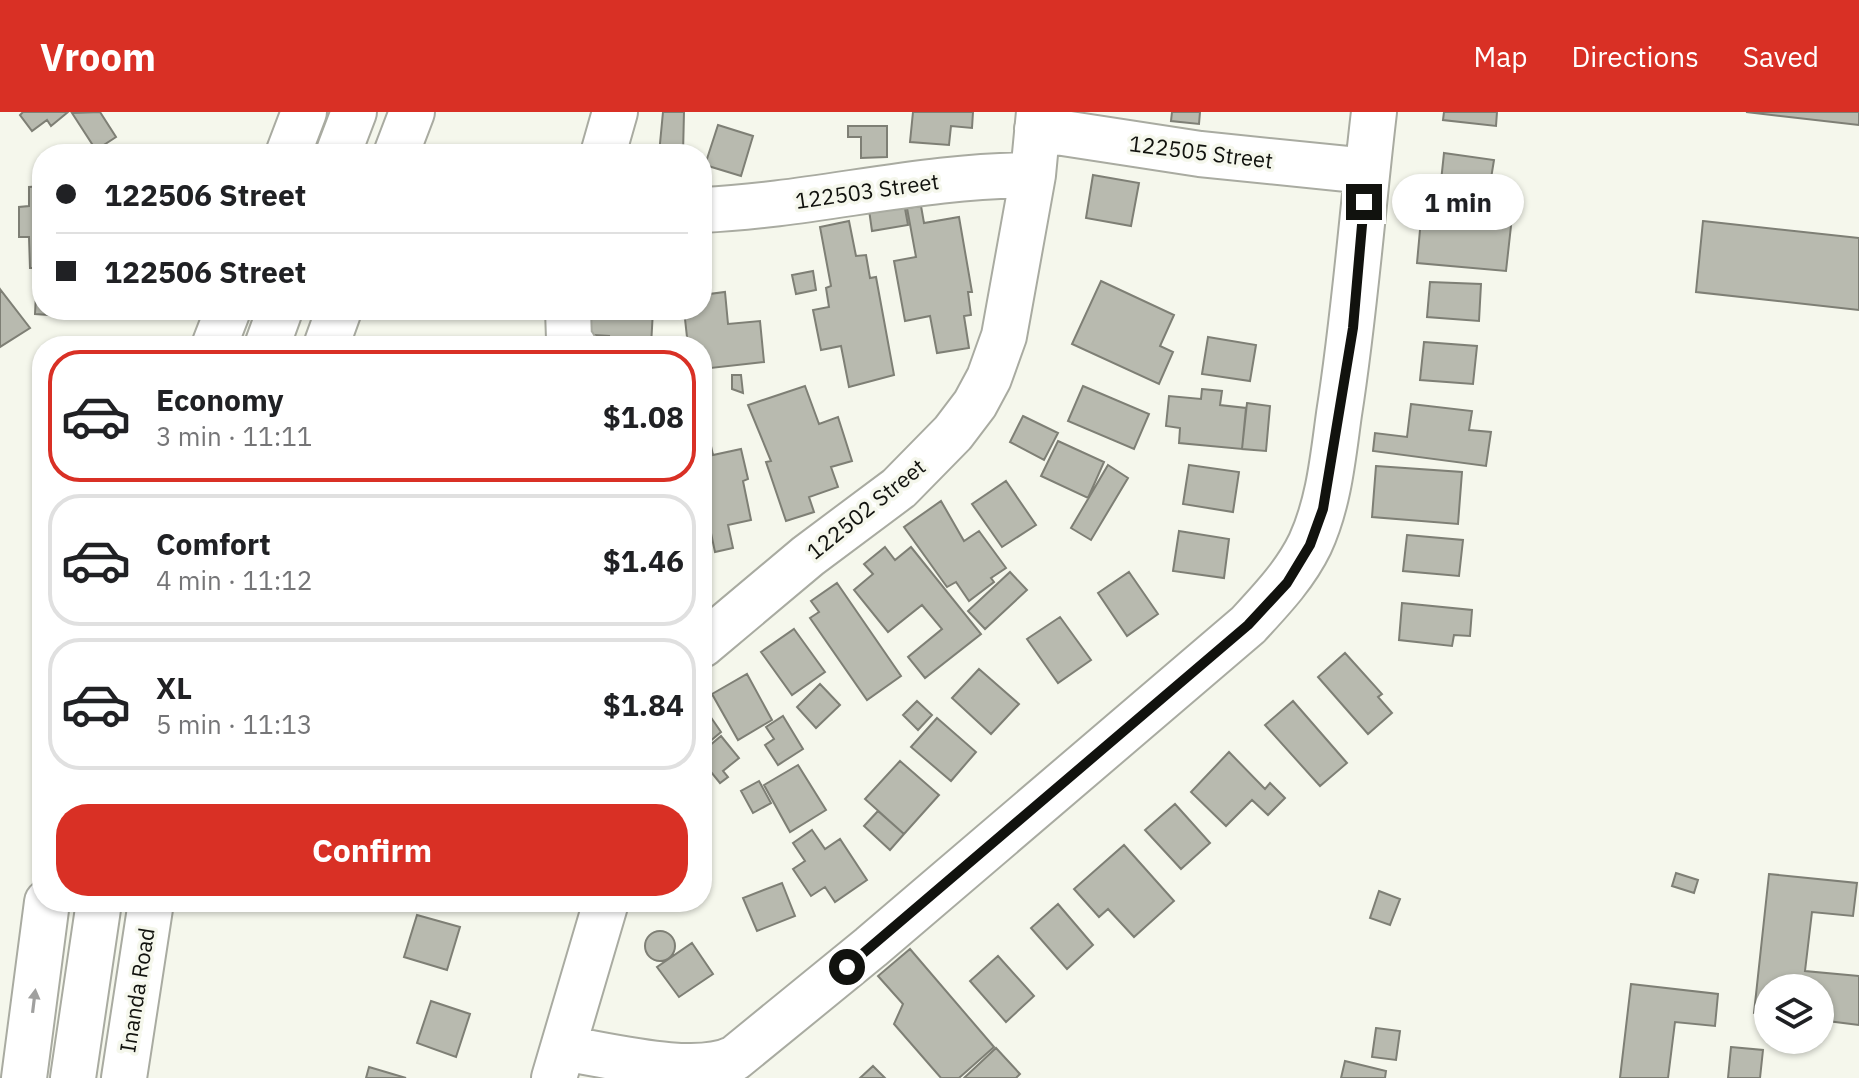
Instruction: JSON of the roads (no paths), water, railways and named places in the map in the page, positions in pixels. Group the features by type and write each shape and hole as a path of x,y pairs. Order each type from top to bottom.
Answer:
{"street":[{"path":"292,144 304,112"},
{"path":"342,144 354,112"},
{"path":"400,144 412,112"},
{"path":"606,144 615,112"},
{"path":"603,912 559,1063 684,1067 711,1066 735,1058 871,947 1258,615 1287,583 1310,545 1323,509 1353,328 1374,112"},
{"name":"122505 Street","path":"1038,121 1200,154 1367,171"},
{"name":"122502 Street","path":"712,637 808,556 899,488 953,433 975,404 989,378 1004,336 1033,175 1038,121"},
{"name":"122503 Street","path":"712,210 752,208 956,178 1033,175"},
{"path":"24,1078 46,912"},
{"path":"73,1078 98,912"},
{"name":"Inanda Road","path":"124,1078 149,912"}]}
